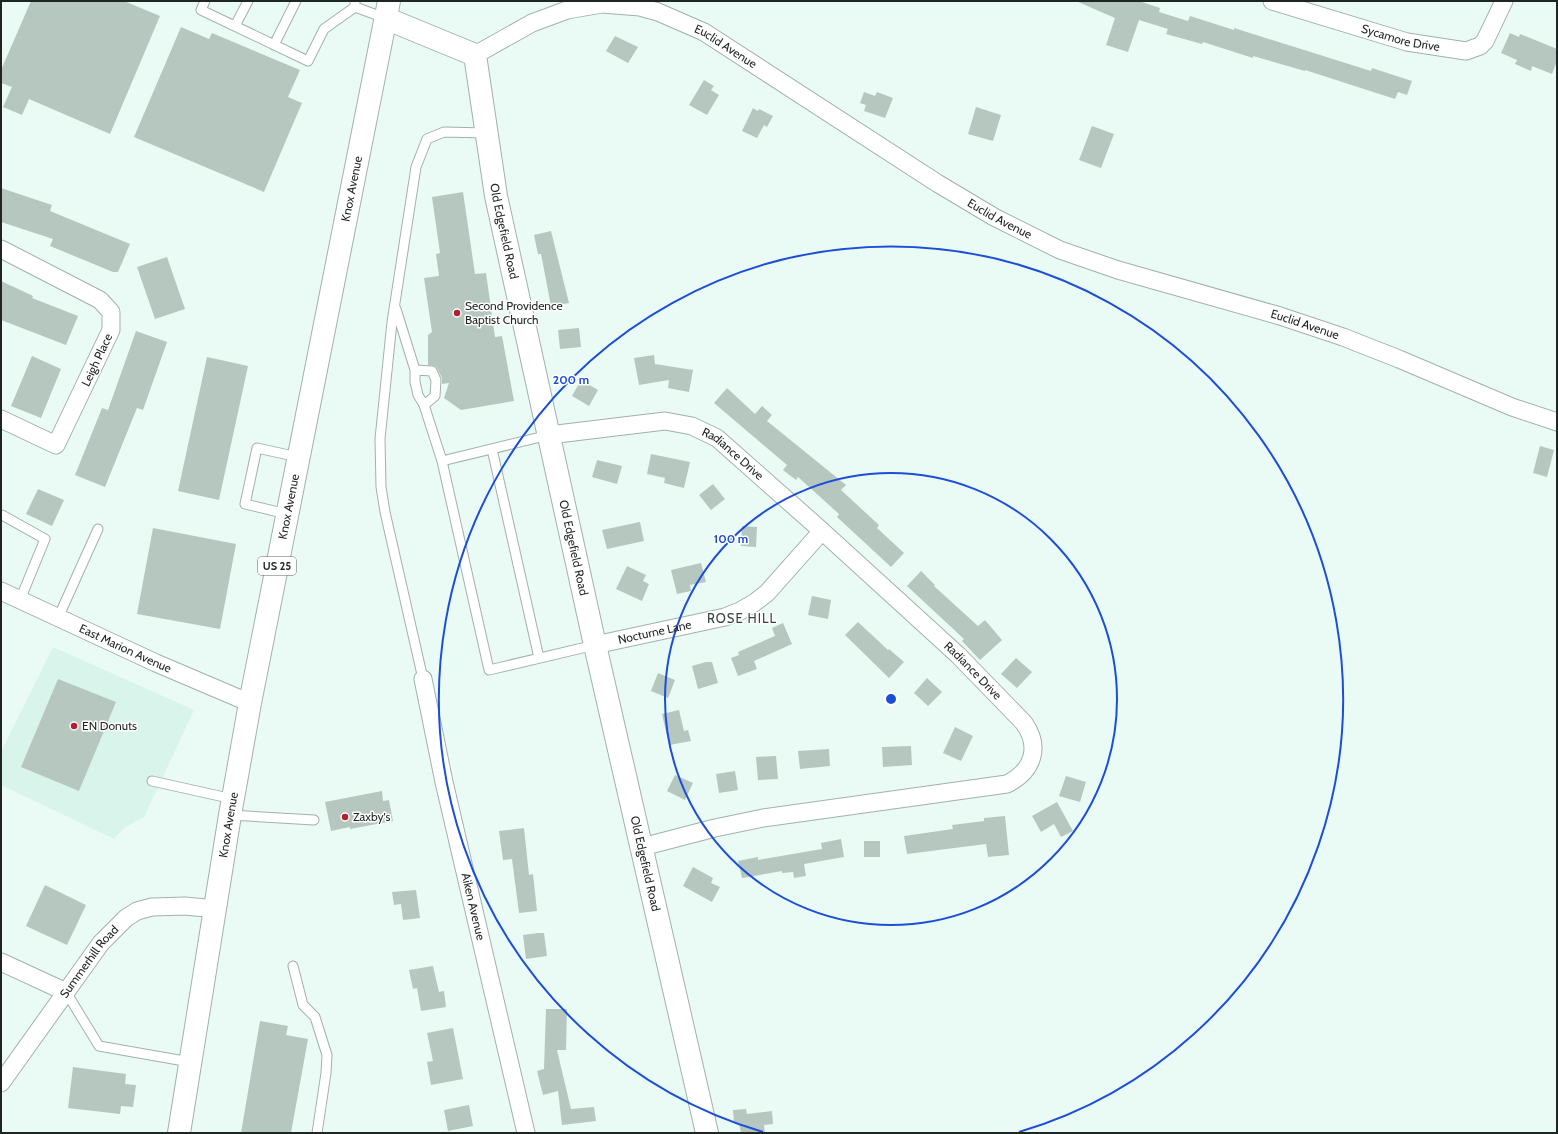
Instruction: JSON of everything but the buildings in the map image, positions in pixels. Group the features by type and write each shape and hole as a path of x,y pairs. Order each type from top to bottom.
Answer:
{"street":[{"name":"Sycamore Drive","path":"1272,1 1407,42 1466,51 1474,50 1485,41 1504,1"},
{"name":"Euclid Avenue","path":"475,55 532,23 567,10 602,4 640,7 658,12 704,32 936,183 994,217 1060,250 1118,270 1280,316 1343,337 1512,406 1557,422"},
{"path":"387,9 475,55"},
{"name":"Knox Avenue","path":"179,1133 250,703 387,9"},
{"name":"Old Edgefield Road","path":"475,55 496,196 595,645 707,1133"},
{"name":"Leigh Place","path":"1,249 100,300 111,312 111,330 56,445 1,419"},
{"name":"Radiance Drive","path":"549,435 665,421 692,426 705,431 728,447 822,530 958,655 1024,723 1029,729 1032,740 1033,750 1025,771 1017,779 1007,784 770,817 715,828 642,847"},
{"name":"Nocturne Lane","path":"595,645 725,617 740,611 767,593 822,530"},
{"name":"East Marion Avenue","path":"1,592 250,703"},
{"name":"Aiken Avenue","path":"423,679 444,782 526,1133"},
{"name":"Summerhill Road","path":"1,1083 101,943 126,918 137,911 152,906 185,906 216,909"},
{"path":"1,962 66,992"}],"lane":[{"path":"205,1 201,10 308,61 324,29 355,4 387,9"},
{"path":"236,26 248,1"},
{"path":"274,45 296,1"},
{"path":"423,679 385,512 381,487 380,439 395,305 416,167 427,139 444,132 486,133"},
{"path":"395,305 415,370 415,382 418,394 424,404 442,461 488,670 595,645"},
{"path":"415,370 432,371 436,380 435,396 424,404"},
{"path":"442,461 549,435"},
{"path":"287,514 245,504 257,448 298,457"},
{"path":"492,449 539,658"},
{"path":"2,515 45,539 20,600"},
{"path":"58,618 98,529"},
{"path":"152,780 232,807 314,820"},
{"path":"293,966 303,1005 315,1018 326,1055 326,1073 317,1133"},
{"path":"66,992 99,1046 190,1062"}],"shaded area":[{"path":"53,647 194,710 144,817 124,828 114,839 1,785 1,752"}],"place":[{"name":"Second Providence Baptist Church","path":"457,313"},
{"name":"EN Donuts","path":"74,726"},
{"name":"Zaxby's","path":"345,817"}],"district":[{"name":"ROSE HILL","path":"742,618"}]}
